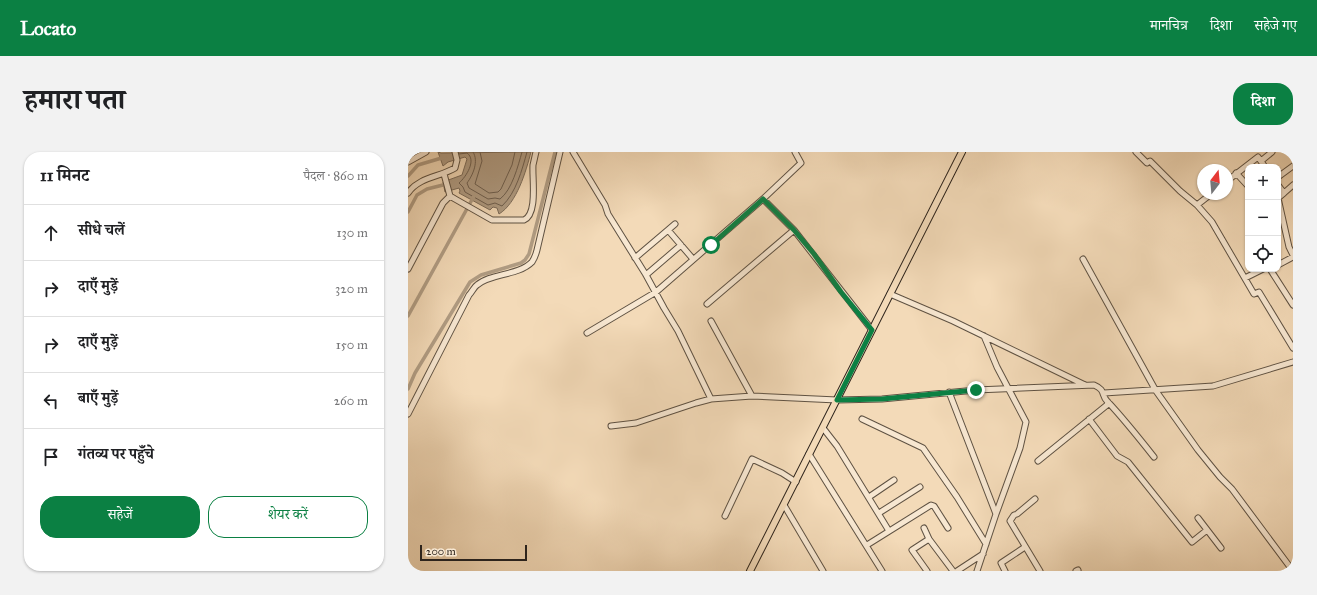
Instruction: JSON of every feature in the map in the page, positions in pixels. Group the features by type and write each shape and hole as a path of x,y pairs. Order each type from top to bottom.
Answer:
{"main road":[{"path":"750,571 962,152"}],"street":[{"path":"408,162 426,152"},
{"path":"408,192 420,182 434,176 444,174 455,168 457,160 455,152"},
{"path":"444,174 451,196 495,220 524,220 531,214 533,201 533,165 536,152"},
{"path":"408,414 470,295 477,285 514,271 532,261 537,250 560,152"},
{"path":"573,152 678,331 711,399"},
{"path":"586,333 656,292 763,199 801,163 795,152"},
{"path":"1136,152 1147,163 1150,161 1180,192 1198,204 1212,222 1254,294 1259,292 1293,348"},
{"path":"1261,161 1272,152"},
{"path":"1233,176 1258,157 1263,164"},
{"path":"1281,175 1293,166"},
{"path":"1236,174 1245,183"},
{"path":"1281,263 1293,256 1292,249 1289,246 1278,198 1293,185"},
{"path":"1281,189 1284,193"},
{"path":"408,269 443,203 451,196"},
{"path":"763,199 794,230 814,254 841,292 872,330"},
{"path":"1198,204 1203,200"},
{"path":"635,258 674,224"},
{"path":"668,230 693,259"},
{"path":"707,304 794,230"},
{"path":"646,275 681,245"},
{"path":"1084,258 1155,390 1198,450 1232,489 1293,571"},
{"path":"1245,278 1257,272"},
{"path":"1273,272 1293,305"},
{"path":"890,294 984,336 1086,385"},
{"path":"711,321 752,396"},
{"path":"977,571 1020,448 1026,422 997,367 984,336"},
{"path":"1104,393 1213,386 1292,363"},
{"path":"610,426 636,423 711,399 752,396 837,400 882,399 1009,388 1094,385 1100,387 1108,402 1119,412 1154,458"},
{"path":"949,392 996,514"},
{"path":"1038,461 1107,405 1108,402"},
{"path":"1089,419 1117,456 1128,462 1192,542 1207,530"},
{"path":"862,420 923,448 957,497 986,544"},
{"path":"823,428 837,446 889,531"},
{"path":"810,454 882,571"},
{"path":"725,516 752,460 782,473 796,482"},
{"path":"869,497 894,480"},
{"path":"879,513 920,487"},
{"path":"1035,499 1014,515 1010,521 1040,571"},
{"path":"867,545 931,504 934,506 948,528"},
{"path":"784,505 822,571"},
{"path":"1198,518 1221,548"},
{"path":"924,528 929,539 953,571"},
{"path":"927,571 912,550 929,539"},
{"path":"1005,571 1001,563 1025,547"},
{"path":"957,571 982,554"}],"water":[{"path":"438,152 531,152 516,195 499,214 497,208 493,207 490,210 459,193 459,188 445,192 443,182 462,175 467,159 465,157 448,162 443,166"}],"waterway":[{"path":"408,389 415,373 470,282 481,275 521,263 529,254 555,152"},
{"path":"408,176 418,165 445,157"},
{"path":"408,212 417,195 427,189 447,184"},
{"path":"408,316 474,196"}],"route":[{"path":"711,245 763,199 794,230 814,254 841,292 872,330 837,400 882,399 976,390"}]}
